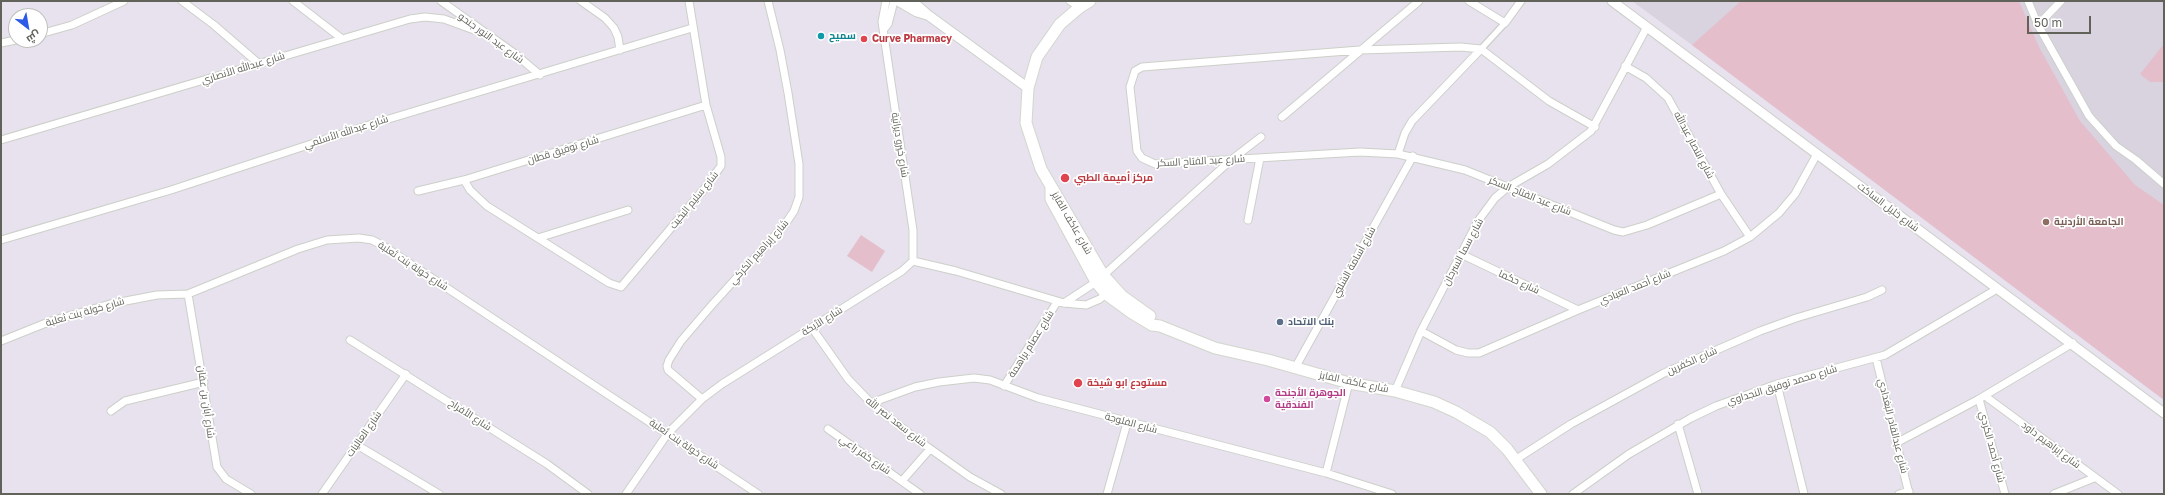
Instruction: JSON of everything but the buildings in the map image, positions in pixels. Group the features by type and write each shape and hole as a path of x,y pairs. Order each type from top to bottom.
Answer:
{"main road":[{"name":"شارع عاكف الفايز","path":"1090,1 1075,4 1044,44 1031,72 1026,113 1029,136 1041,169 1051,187 1051,198 1099,278 1110,290 1152,325 1160,326 1215,348 1268,360 1349,383 1395,391 1434,402 1477,423 1490,432 1515,460 1541,494"}],"street":[{"path":"48,32 72,25 124,1"},
{"path":"182,1 258,63"},
{"path":"293,1 341,38"},
{"name":"شارع عبد النور جنحو","path":"441,1 485,34 514,53 540,75"},
{"path":"581,1 605,18 614,28 618,37 620,50"},
{"name":"شارع سليم البخيت","path":"464,180 479,199 609,283 621,287 704,189 721,166 721,157 706,105 692,28 689,1"},
{"name":"شارع إبراهيم الكركي","path":"702,399 668,370 667,366 669,360 681,341 786,223 794,211 799,197 799,164 788,93 780,50 768,1"},
{"name":"شارع خيرو ديرانية","path":"886,1 882,22 913,230 913,261"},
{"path":"884,29 888,24 894,1"},
{"path":"898,1 917,12 928,15"},
{"path":"912,1 928,15 1028,88"},
{"path":"1282,117 1419,1"},
{"path":"1470,1 1505,23"},
{"path":"1398,154 1404,132 1412,121 1505,23 1521,1"},
{"name":"شارع خليل الساكت","path":"1612,1 1997,290 2074,343 2164,413"},
{"path":"2028,1 2038,25 2089,116 2116,146 2136,160 2164,184"},
{"path":"2038,25 2061,1"},
{"name":"شارع عبدالله الأنصاري","path":"1,140 341,38 410,19 425,17 444,19 485,34"},
{"name":"شارع سما السرحان","path":"1395,391 1421,331 1486,209 1508,187 1548,164 1588,134 1594,127 1647,27"},
{"name":"شارع عبدالله الأسلمي","path":"1,240 171,190 372,124 540,75 692,28"},
{"name":"شارع عبد الفتاح السكر","path":"1481,49 1448,46 1360,50 1137,69 1130,87 1137,151 1139,155 1155,164 1360,152 1413,156 1465,170 1614,230 1623,232 1646,225 1721,194"},
{"path":"1481,49 1549,101 1594,127"},
{"name":"شارع انتصار عبدالله","path":"1625,66 1646,78 1668,98 1721,194 1750,237"},
{"name":"شارع توفيق قطان","path":"418,191 464,180 706,105"},
{"path":"1061,302 1099,278 1231,160 1261,137"},
{"name":"شارع أحمد العبادي","path":"1421,331 1456,350 1468,353 1479,353 1578,310 1724,250 1750,237 1779,213 1788,203 1817,154"},
{"name":"شارع أسامة الشلبي","path":"1295,368 1413,156"},
{"path":"1248,220 1260,158"},
{"path":"538,238 628,210"},
{"name":"شارع خولة بنت ثعلبة","path":"1,341 51,321 110,304 157,295 188,294 298,249 328,240 359,238 372,240 382,245 668,433 758,494"},
{"name":"شارع حكما","path":"1461,254 1578,310"},
{"path":"913,261 992,281 1061,302 1086,305 1110,290"},
{"name":"شارع الأيكة","path":"626,494 668,433 702,399 722,384 902,271 913,261"},
{"name":"شارع الكفرين","path":"1515,460 1571,424 1671,370 1760,331 1796,318 1867,297 1882,290"},
{"name":"شارع محمد توفيق النجداوي","path":"1573,494 1629,454 1678,424 1716,406 1778,384 1831,368 1876,358 1907,344 1997,290"},
{"name":"شارع أبان بن عفان","path":"188,294 204,382 212,447 217,467 226,479 251,494"},
{"name":"شارع عصام براهمة","path":"1004,386 1061,302"},
{"name":"شارع سعد نصر الله","path":"812,328 848,379 871,403 930,449 970,477 1001,494"},
{"name":"شارع الأفراح","path":"350,340 547,464 588,494"},
{"path":"1898,442 1982,397 2074,343"},
{"name":"شارع عبدالقادر البغدادي","path":"1876,358 1898,442 1909,493"},
{"name":"شارع العاليات","path":"322,494 406,374"},
{"name":"شارع الفلوجة","path":"871,403 915,387 956,379 982,379 1038,398 1127,423 1326,473 1392,494"},
{"path":"111,411 125,401 204,382"},
{"path":"1326,473 1349,383"},
{"path":"1778,384 1804,494"},
{"name":"شارع إبراهيم داود","path":"1982,397 2118,494"},
{"name":"شارع أحمد الكردي","path":"1982,397 2005,494"},
{"path":"1107,494 1127,423"},
{"path":"1678,424 1698,494"},
{"name":"شارع كفر راعي","path":"828,429 920,494"},
{"path":"357,445 439,494"},
{"path":"902,481 930,449"},
{"path":"2054,494 2094,478"},
{"path":"1899,494 1909,493"}],"shaded area":[{"name":"الجامعة الأردنية","path":"1632,1 2164,1 2164,400 1692,45"},
{"name":"الجامعة الأردنية","path":"1741,1 2019,1 2039,47 2080,121 2135,185 2164,205 2164,400 1692,45"},
{"path":"2164,44 2164,82 2150,82 2140,74"},
{"path":"861,235 885,251 872,272 847,256"}],"place":[{"name":"سميح","path":"821,36"},
{"name":"Curve Pharmacy","path":"864,39"},
{"name":"مركز أميمة الطبي","path":"1065,178"},
{"name":"الجامعة الأردنية","path":"2046,222"},
{"name":"بنك الاتحاد","path":"1280,322"},
{"name":"مستودع ابو شيخة","path":"1078,383"},
{"name":"الجوهرة الأجنحة الفندقية","path":"1267,399"}]}
